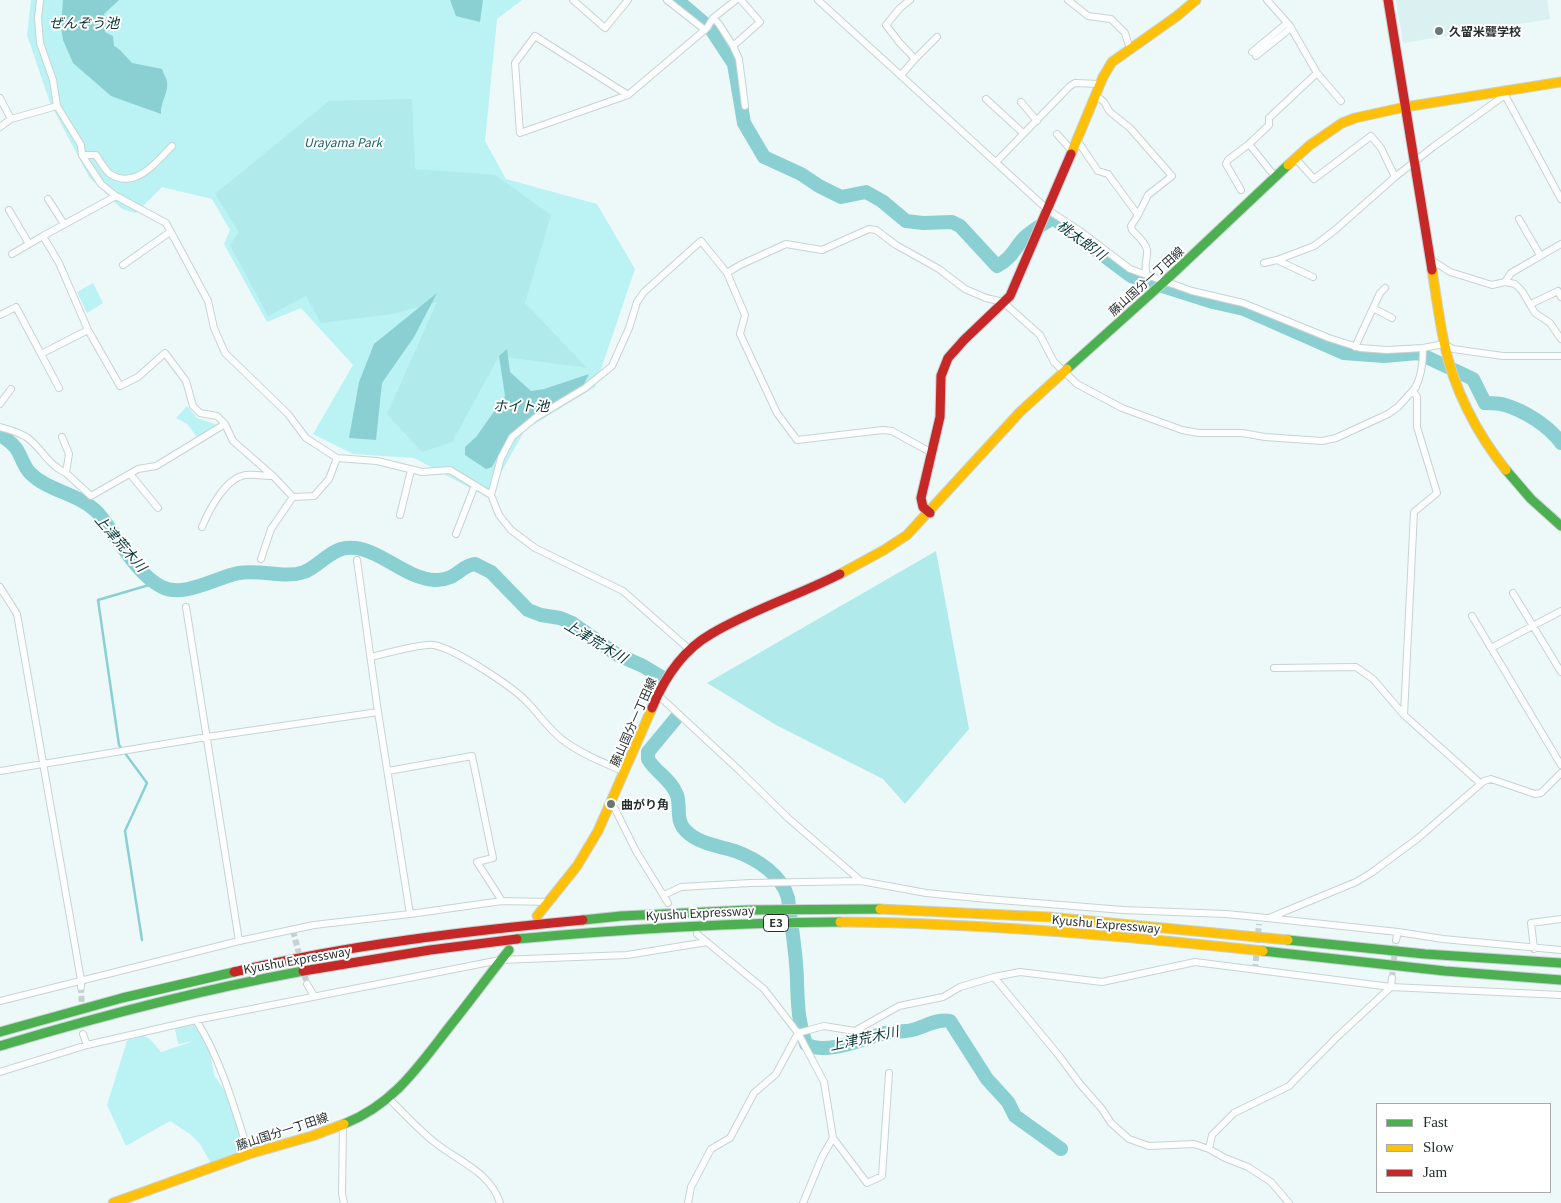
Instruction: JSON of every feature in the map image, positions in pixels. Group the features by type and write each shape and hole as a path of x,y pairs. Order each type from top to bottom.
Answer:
{"main road":[{"path":"930,513 923,507 921,498 940,417 941,376 948,358 1010,296 1048,210 1095,95 1112,62 1177,16 1196,0"},
{"path":"1388,0 1444,344 1471,417 1492,453 1522,490 1561,526"},
{"name":"藤山国分一丁田線","path":"537,916 587,852 612,803 658,695 670,673 690,650 710,634 855,567 908,535 1020,412 1141,303 1310,145 1342,123 1355,118 1405,107 1505,93 1561,82"},
{"name":"Kyushu Expressway","path":"0,1032 162,987 242,969 402,940 480,930 625,916 690,912 797,909 1001,914 1190,929 1384,951 1561,963"},
{"name":"Kyushu Expressway","path":"0,1046 58,1028 245,982 404,954 550,936 644,928 798,922 891,923 1052,932 1254,950 1465,973 1561,980"},
{"name":"藤山国分一丁田線","path":"115,1202 249,1154 312,1136 364,1116 410,1078 509,950"}],"street":[{"path":"40,0 38,18 40,43 53,80 57,106 81,145 82,155 101,184 116,196 166,223 208,302 214,328 225,352 288,414 306,438 337,458 368,459 422,472 450,470 492,495"},
{"path":"573,0 605,28 628,0"},
{"path":"667,0 705,30"},
{"path":"628,96 536,36 515,63 520,133 628,96 705,30 713,18 736,0"},
{"path":"733,46 760,22 741,0"},
{"path":"818,0 1048,210 1080,231 1130,269 1192,291 1244,303 1329,338 1355,346 1387,350 1423,348 1444,344 1453,349 1503,356 1561,356"},
{"path":"910,0 900,8 886,25 916,59"},
{"path":"1068,0 1088,16 1111,19 1125,33 1130,50"},
{"path":"1267,0 1287,22 1317,72 1341,102"},
{"path":"713,18 733,46 739,59 745,106"},
{"path":"1287,22 1254,54 1291,28"},
{"path":"901,75 937,37"},
{"path":"1241,190 1226,164 1228,160 1269,125 1269,118 1317,72"},
{"path":"996,162 1070,86 1075,83 1100,84"},
{"path":"1264,264 1314,246 1395,177 1505,93 1561,200"},
{"path":"1095,95 1104,102 1110,112 1130,128 1172,176 1148,195 1131,226 1146,247 1147,252 1144,262 1147,275"},
{"path":"0,98 11,119"},
{"path":"986,99 1023,133"},
{"path":"1021,102 1037,121"},
{"path":"0,127 11,119 57,106"},
{"path":"1058,134 1072,151"},
{"path":"1296,159 1314,179 1371,136 1381,148 1395,177"},
{"path":"1077,140 1098,171 1108,174 1138,215"},
{"path":"1249,144 1276,178"},
{"path":"82,155 96,155 109,174 121,178 138,177 151,168 172,146"},
{"path":"12,254 116,196"},
{"path":"48,199 64,224"},
{"path":"8,210 29,244"},
{"path":"1519,219 1540,255"},
{"path":"727,273 786,244 822,250 869,229 876,230 896,245 939,269 965,289 986,298 1003,302 1040,335 1048,354 1077,384 1122,408 1182,430 1242,433 1312,441 1336,438 1388,414 1398,407 1416,387"},
{"path":"122,265 170,232"},
{"path":"42,236 58,263 88,330 120,386 138,377 165,353 186,381 193,406 200,413 216,416 225,424 234,441 274,476 293,496 314,496 329,479 337,458"},
{"path":"690,650 623,591 535,548 511,530 499,515 492,495 501,458 512,437 535,418 585,388 612,366 629,328 637,302 644,292 701,241 727,273 745,315 740,334 777,413 797,440 884,430 892,431 932,453"},
{"path":"1504,282 1511,273 1561,244"},
{"path":"1430,259 1460,276 1492,285 1504,282 1515,284 1531,304 1535,313 1550,323 1561,339"},
{"path":"1277,260 1313,277"},
{"path":"1355,346 1380,293 1385,288"},
{"path":"1531,304 1558,290 1561,297"},
{"path":"0,315 16,307 59,388"},
{"path":"1373,308 1392,318"},
{"path":"40,354 88,330"},
{"path":"1404,715 1414,512 1437,493 1417,427 1417,397 1413,391 1416,387 1423,348"},
{"path":"0,404 11,389"},
{"path":"0,427 19,432 30,439 54,467 66,474 91,496 138,469 156,466 225,424"},
{"path":"62,437 68,454 66,474"},
{"path":"400,515 411,470"},
{"path":"130,474 158,508"},
{"path":"202,527 210,510 232,480 245,475 274,476"},
{"path":"456,534 475,485"},
{"path":"261,559 271,529 293,496"},
{"path":"357,560 378,712 410,914"},
{"path":"0,586 16,614 44,764 81,983"},
{"path":"1513,593 1561,672"},
{"path":"186,607 239,941"},
{"path":"1491,648 1561,611"},
{"path":"1472,616 1561,765"},
{"path":"371,657 433,645 454,653 506,684 527,702 546,726 563,741 597,760 625,772"},
{"path":"1274,668 1356,667 1374,679 1404,715 1480,783"},
{"path":"658,695 788,818 861,881"},
{"path":"0,772 207,737 378,712"},
{"path":"388,770 472,756 493,858 477,862 502,901"},
{"path":"1262,920 1356,882 1371,873 1417,839 1480,783 1491,779 1535,794 1541,792 1561,773"},
{"path":"612,803 636,851 668,903"},
{"path":"664,895 681,887 750,883 861,881 926,893 1262,920 1397,936 1561,950"},
{"path":"0,1001 81,983 239,941 314,925 502,901 549,902"},
{"path":"1534,949 1531,923 1561,919"},
{"path":"697,934 764,989 798,1033 824,1082 833,1138 867,1183 882,1176 890,1073"},
{"path":"0,1072 86,1045 196,1020 500,960 627,955 707,942"},
{"path":"688,1203 691,1187 711,1149 730,1138 754,1093 776,1074 798,1033 824,1026 855,1031 899,1006 943,997 960,987 994,977 1020,972 1102,982 1195,962 1391,987 1561,995"},
{"path":"994,977 1102,1109 1111,1124 1129,1139 1149,1146 1194,1144 1209,1149 1248,1167 1271,1182 1289,1203"},
{"path":"1209,1149 1212,1135 1234,1113 1289,1086 1330,1044 1391,987 1392,978"},
{"path":"308,984 314,996"},
{"path":"196,1020 207,1036 249,1154"},
{"path":"83,1034 86,1045"},
{"path":"388,1098 433,1142 489,1181 500,1203"},
{"path":"343,1124 342,1194 344,1203"},
{"path":"803,1203 822,1157 833,1138"}],"shaded area":[{"name":"久留米聾学校","path":"1396,0 1547,0 1550,19 1403,43"}],"green space":[{"name":"Urayama Park","path":"31,0 522,0 497,19 485,141 506,179 597,204 635,269 595,387 525,430 487,497 414,458 353,454 313,434 353,365 301,308 267,322 224,244 230,230 212,199 162,187 136,213 122,209 89,177 50,103 27,35"},
{"path":"412,99 415,169 495,175 551,215 525,303 587,368 499,356 452,442 422,452 387,414 437,302 392,314 321,323 306,296 268,316 230,245 239,232 215,194 329,101"},
{"path":"93,283 103,303 87,313 77,292"},
{"path":"187,406 197,418 218,425 197,437 187,424 176,418"},
{"path":"936,551 969,729 905,804 883,779 776,725 707,683"},
{"path":"196,1020 207,1036 214,1075 232,1102 249,1154 213,1167 200,1144 190,1134 170,1121 126,1146 107,1105 127,1041 139,1036 147,1037 161,1052 194,1041 178,1044 175,1029"}],"water":[{"name":"ぜんぞう池","path":"63,0 119,0 104,14 107,21 105,32 113,36 114,46 132,63 162,69 167,85 161,114 111,96 73,63 63,40 61,27"},
{"path":"450,0 483,0 480,22 456,16"},
{"path":"437,293 414,337 382,383 376,440 349,438 359,382 374,344"},
{"name":"ホイト池","path":"507,349 510,372 531,391 544,389 589,374 584,384 509,436 492,467 486,469 465,455 465,447 476,437 505,396 499,356"}],"waterway":[{"name":"桃太郎川","path":"677,0 711,29 734,64 744,123 764,157 801,174 819,186 841,197 866,192 882,201 906,221 923,223 952,222 960,226 997,266 1009,257 1027,235 1053,218 1131,276 1213,302 1244,309 1344,353 1384,356 1418,353 1473,379 1485,403 1503,404 1528,415 1543,425 1561,443"},
{"name":"上津荒木川","path":"0,435 15,447 30,473 46,484 82,501 98,513 143,573 162,587 180,590 200,586 230,575 247,572 296,574 304,572 340,549 346,548 368,551 412,574 435,580 448,578 475,564 491,572 528,610 572,623 616,654 643,666 663,678"},
{"path":"142,940 125,831 147,783 119,745 98,600 156,583"},
{"name":"上津荒木川","path":"677,717 648,752 648,759 674,789 677,795 681,823 686,831 703,842 752,858 768,869 785,890 788,898 795,951 799,1014 806,1044 814,1047 834,1047 885,1033 909,1031 936,1022 950,1021 987,1079 1008,1102 1015,1116 1061,1149"}],"tunnel":[{"path":"1255,970 1259,924"},
{"path":"293,931 307,984"},
{"path":"1392,978 1396,940"},
{"path":"81,987 82,1010"}],"traffic: fast":[{"path":"1067,369 1165,281 1288,165"},
{"path":"1506,470 1531,499 1561,526"},
{"path":"583,920 621,916 748,910 880,909"},
{"path":"517,939 678,927 840,922"},
{"path":"1288,940 1425,954 1561,963"},
{"path":"344,1124 362,1116 377,1106 404,1083 509,950"},
{"path":"1263,951 1445,971 1561,980"},
{"path":"0,1046 150,1004 303,971"},
{"path":"0,1032 122,998 234,972"}],"traffic: slow":[{"path":"1071,154 1103,77 1112,62 1177,16 1196,0"},
{"path":"1288,165 1310,145 1342,123 1355,118 1405,107 1561,82"},
{"path":"1432,270 1442,333 1453,376 1476,426 1506,470"},
{"path":"840,574 907,535 1020,412 1067,369"},
{"path":"537,916 577,866 598,831 652,708"},
{"path":"880,909 1049,917 1288,940"},
{"path":"840,922 1052,931 1263,951"},
{"path":"113,1203 249,1154 312,1136 344,1124"}],"traffic: jam":[{"path":"1388,0 1432,270"},
{"path":"930,513 923,507 921,498 940,417 941,376 948,358 1010,296 1071,154"},
{"path":"652,708 662,686 676,666 701,641 742,617 840,574"},
{"path":"234,972 320,954 407,940 583,920"},
{"path":"303,971 430,950 517,939"}],"place":[{"name":"久留米聾学校","path":"1439,31"},
{"name":"曲がり角","path":"611,804"}]}
